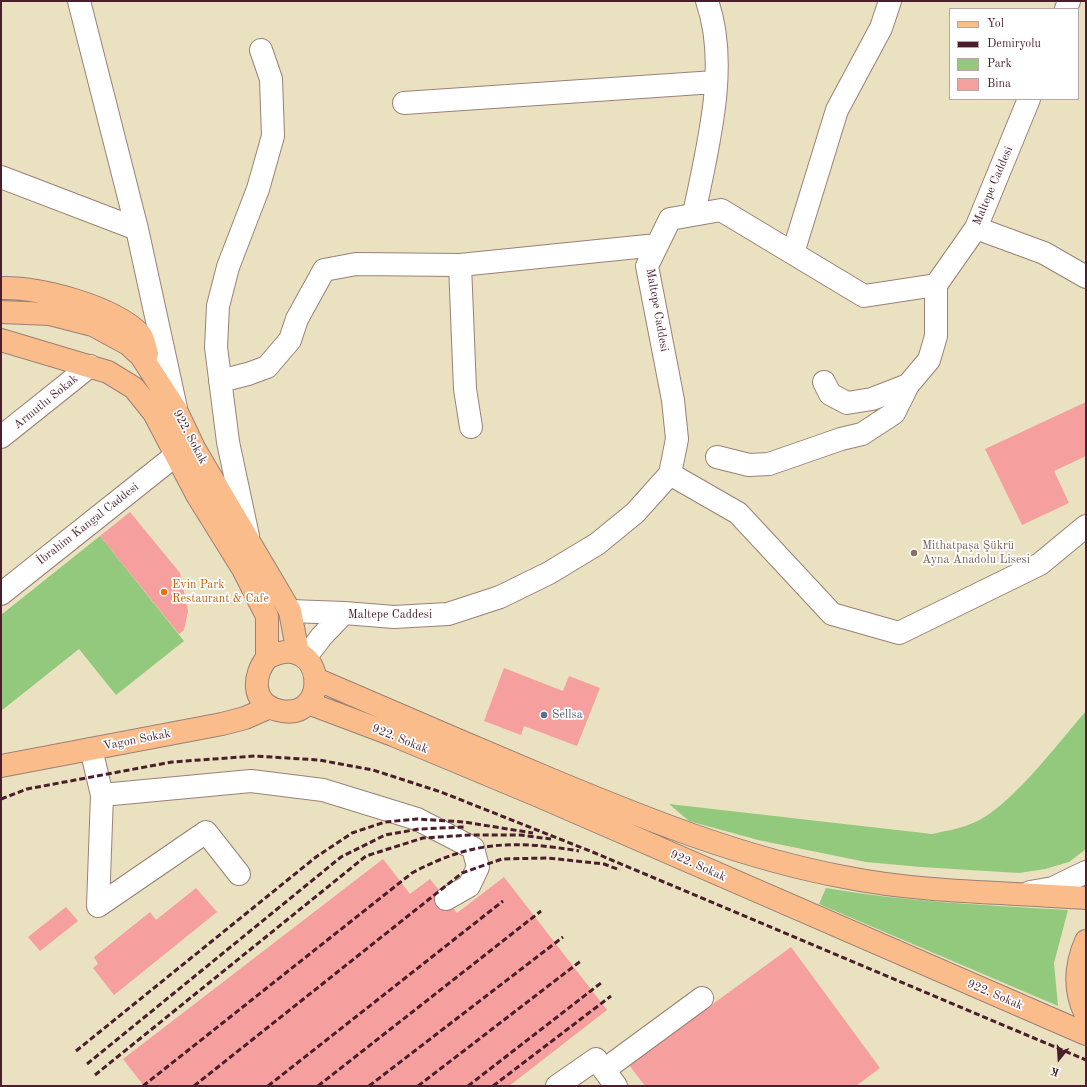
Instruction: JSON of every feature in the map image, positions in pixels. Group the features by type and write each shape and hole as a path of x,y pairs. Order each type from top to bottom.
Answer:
{"main road":[{"path":"1,288 19,288 69,298 116,316 141,335 153,372"},
{"name":"922. Sokak","path":"1,312 50,314 93,325 128,344 141,356 153,372 176,410 194,448 290,611 301,656"},
{"path":"1,340 108,372 134,388 154,413 197,495 243,569 267,616 267,658"},
{"path":"1,353 50,354"},
{"path":"287,652 301,656 311,664 316,679 313,696 308,703 292,711 284,712 270,706 260,696 256,686 257,676 261,666 267,658 277,653 287,652"},
{"name":"922. Sokak","path":"316,679 624,810 692,836 767,858 844,878 885,883 1086,898"},
{"name":"922. Sokak","path":"308,703 392,735 539,796 1086,1034"},
{"name":"Vagon Sokak","path":"1,766 91,750 245,718 270,706"},
{"path":"1086,942 1078,962 1077,986 1078,996 1086,1015"}],"street":[{"path":"79,1 137,229 176,410"},
{"path":"694,214 712,123 718,54 708,1"},
{"path":"794,252 837,110 881,28 890,1"},
{"path":"248,538 228,442 216,347 218,306 228,267 258,188 272,136 271,79 262,50"},
{"path":"404,103 715,82"},
{"name":"Maltepe Caddesi","path":"301,656 344,613 394,616 448,614 500,597 549,573 597,544 635,513 670,474 677,438 673,400 647,266 670,219 721,210 794,252 864,296 936,285 976,228 1029,100"},
{"path":"1,177 137,229"},
{"path":"976,228 1044,253 1086,277"},
{"path":"220,381 248,374 267,367 290,340 297,319 324,270 356,264 460,264 658,245"},
{"path":"460,264 465,389 471,427"},
{"path":"717,457 749,465 769,464 841,439 862,434 894,413 908,385 930,360 936,336 936,285"},
{"name":"Armutlu Sokak","path":"1,437 90,366"},
{"path":"824,382 830,394 847,403 872,399 908,385"},
{"name":"İbrahim Kangal Caddesi","path":"1,594 176,455"},
{"path":"670,474 738,513 832,614 899,633 1040,564 1086,526"},
{"path":"290,611 344,613"},
{"path":"91,750 102,795 98,906 206,832 239,874"},
{"path":"102,795 251,782 323,790 375,805 417,819 473,848 478,867 469,886 446,899"},
{"path":"1018,893 1053,888 1086,872"},
{"path":"557,1086 596,1059 610,1078 702,998"}],"green space":[{"path":"100,536 184,641 116,695 79,649 1,711 1,615"},
{"path":"1086,711 1086,849 1069,862 1045,869 1019,873 866,862 758,840 689,821 669,804 932,834 952,830 973,823 1002,804 1033,773"},
{"path":"826,888 916,900 1068,910 1054,963 1058,1006 819,904"}],"building":[{"path":"1086,402 1086,456 1054,471 1069,503 1022,525 985,449"},
{"name":"Evin Park Restaurant & Cafe","path":"130,512 180,573 188,611 184,630 179,634 100,536"},
{"path":"504,668 563,691 569,676 600,688 577,746 524,726 521,735 484,721"},
{"path":"383,859 410,894 430,879 457,913 504,877 607,1010 509,1086 144,1086 123,1059"},
{"path":"196,888 217,912 114,995 93,968 98,964 94,957 150,912 156,920"},
{"path":"66,907 78,921 40,951 28,937"},
{"path":"791,947 880,1068 856,1086 645,1086 629,1065"}],"railway":[{"path":"1,799 27,789 172,762 255,756 319,760 373,770 441,792 595,853 1086,1060"},
{"path":"76,1051 316,857 352,833 385,822 417,819 464,822 533,833"},
{"path":"87,1064 341,857 385,835 419,829 465,827"},
{"path":"95,1075 366,856 423,838 470,835 520,835 551,839"},
{"path":"143,1086 412,873 433,862 474,849 493,846 534,845 579,851"},
{"path":"194,1086 462,873 502,859 548,858 604,864 620,870"},
{"path":"268,1086 503,901"},
{"path":"318,1086 541,911"},
{"path":"369,1086 563,937"},
{"path":"418,1086 582,960"},
{"path":"468,1086 601,983"},
{"path":"493,1086 611,996"}],"place":[{"name":"Mithatpaşa Şükrü Ayna Anadolu Lisesi","path":"914,553"},
{"name":"Evin Park Restaurant & Cafe","path":"164,592"},
{"name":"Sellsa","path":"544,715"}]}
